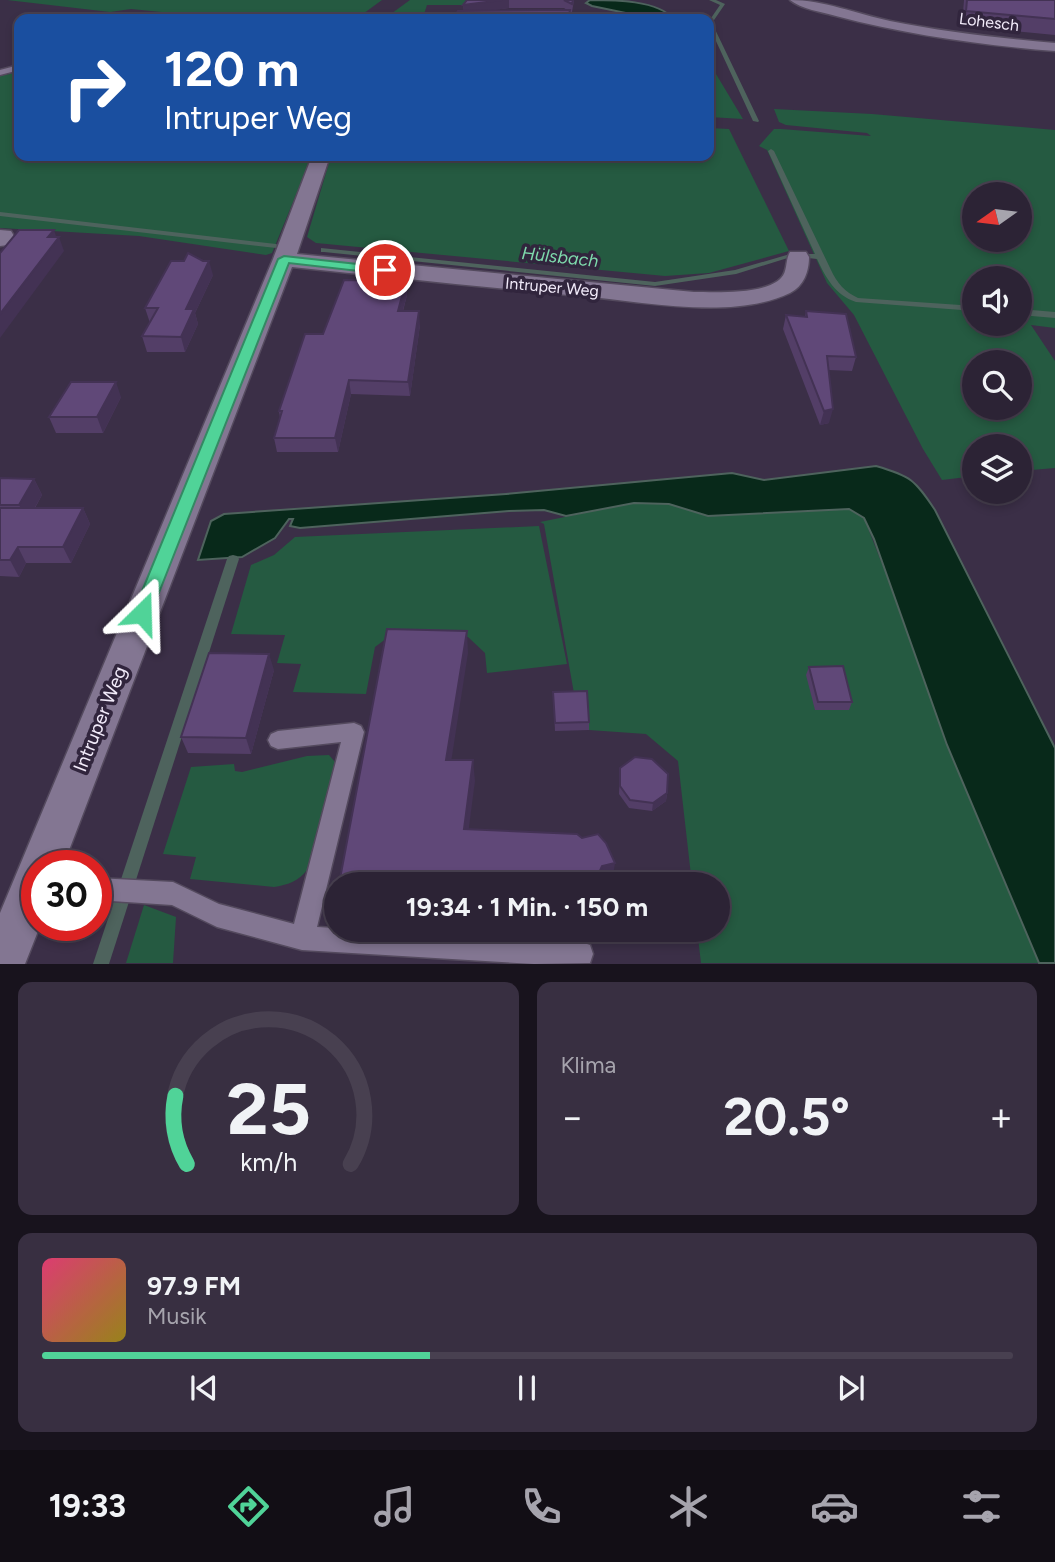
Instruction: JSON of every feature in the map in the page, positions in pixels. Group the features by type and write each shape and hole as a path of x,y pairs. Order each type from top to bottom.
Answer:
{"street":[{"name":"Lohesch","path":"797,0 832,12 900,28 1003,43 1055,47"},
{"name":"Intruper Weg","path":"44,850 284,259 319,161"},
{"name":"Intruper Weg","path":"284,259 486,281 694,299 734,298 782,288 793,281 798,270 798,257"},
{"name":"Intruper Weg","path":"2,964 21,909"}],"lane":[{"path":"278,740 354,732 317,888 302,938"},
{"path":"112,890 173,894 217,915 302,938 581,954"}],"shaded area":[{"path":"7,0 382,0 363,14 182,14 131,9 110,12"},
{"path":"410,0 482,0 482,5 427,5 424,14 391,14"},
{"path":"590,0 623,1 647,5 667,14 626,14 586,3"},
{"path":"714,71 743,119 714,117"},
{"path":"14,73 14,161 310,161 272,253 266,255 139,236 0,228 0,76"},
{"path":"774,109 872,114 1055,130 1055,328 1032,325 1032,266 962,266 962,336 1032,336 1032,326 1055,361 1055,468 1032,470 1032,434 962,434 962,478 942,480 923,449 854,315 827,283 767,150 759,146 774,129 871,136 867,133 786,125 779,122"},
{"path":"714,128 729,129 789,251 709,273 665,276 316,243 307,237 330,161 714,161"},
{"path":"876,466 911,480 935,510 1055,748 1055,963 1039,963 947,745 874,539 864,518 849,509 708,516 669,504 634,503 566,516 544,510 509,511 300,528 290,526 293,519 289,519 275,538 242,557 198,560 211,521 224,514 506,494 732,473 764,480"},
{"path":"634,503 669,504 708,516 849,509 864,518 1039,963 701,963 699,942 730,942 730,872 691,872 678,761 646,734 589,730 586,699 575,699 544,524 540,522"},
{"path":"539,526 567,664 487,673 485,653 468,637 391,635 375,647 366,694 293,692 301,664 277,663 285,635 231,634 251,565 274,555 295,537"},
{"path":"329,755 335,762 320,834 307,870 296,880 274,887 190,879 196,857 163,854 191,767 234,764 235,771 242,772 307,756"},
{"path":"144,905 176,917 173,963 126,963"}],"building":[{"path":"467,0 502,0 463,5"},
{"path":"967,0 1055,0 1055,19 966,11"},
{"path":"570,10 569,14 456,14 458,11"},
{"path":"19,230 54,230 48,237 59,237 0,314 0,253"},
{"path":"188,253 203,261 209,261 186,309 194,309 181,337 142,336 158,308 145,308 171,261 184,261"},
{"path":"344,280 406,281 398,311 419,311 408,382 349,380 335,438 274,438 282,411 279,411 305,334 323,334"},
{"path":"806,311 846,314 856,357 827,356 833,409 824,411 786,315 807,317"},
{"path":"71,382 116,382 97,417 49,417"},
{"path":"0,478 34,479 19,505 0,505"},
{"path":"0,508 83,508 63,547 18,547 10,560 0,560"},
{"path":"387,629 467,631 446,760 473,760 464,829 577,834 582,838 598,834 606,843 615,863 602,866 599,872 341,872"},
{"path":"209,653 269,654 246,738 181,737"},
{"path":"843,666 852,702 818,702 809,667"},
{"path":"587,691 589,722 555,723 553,692"},
{"path":"635,757 652,759 668,774 667,793 653,803 630,800 620,786 620,768"}],"waterway":[{"path":"711,0 723,4 714,17"},
{"path":"714,32 756,121"},
{"path":"771,151 820,257"},
{"name":"Hülsbach","path":"0,214 276,246"},
{"name":"Hülsbach","path":"324,250 655,284 736,272 790,256"},
{"name":"Hülsbach","path":"808,256 820,257"},
{"name":"Hülsbach","path":"820,257 838,288 856,300 962,308"},
{"name":"Hülsbach","path":"1032,313 1055,315"},
{"path":"101,964 233,559"}],"route":[{"path":"142,613 284,259 385,270"}]}
